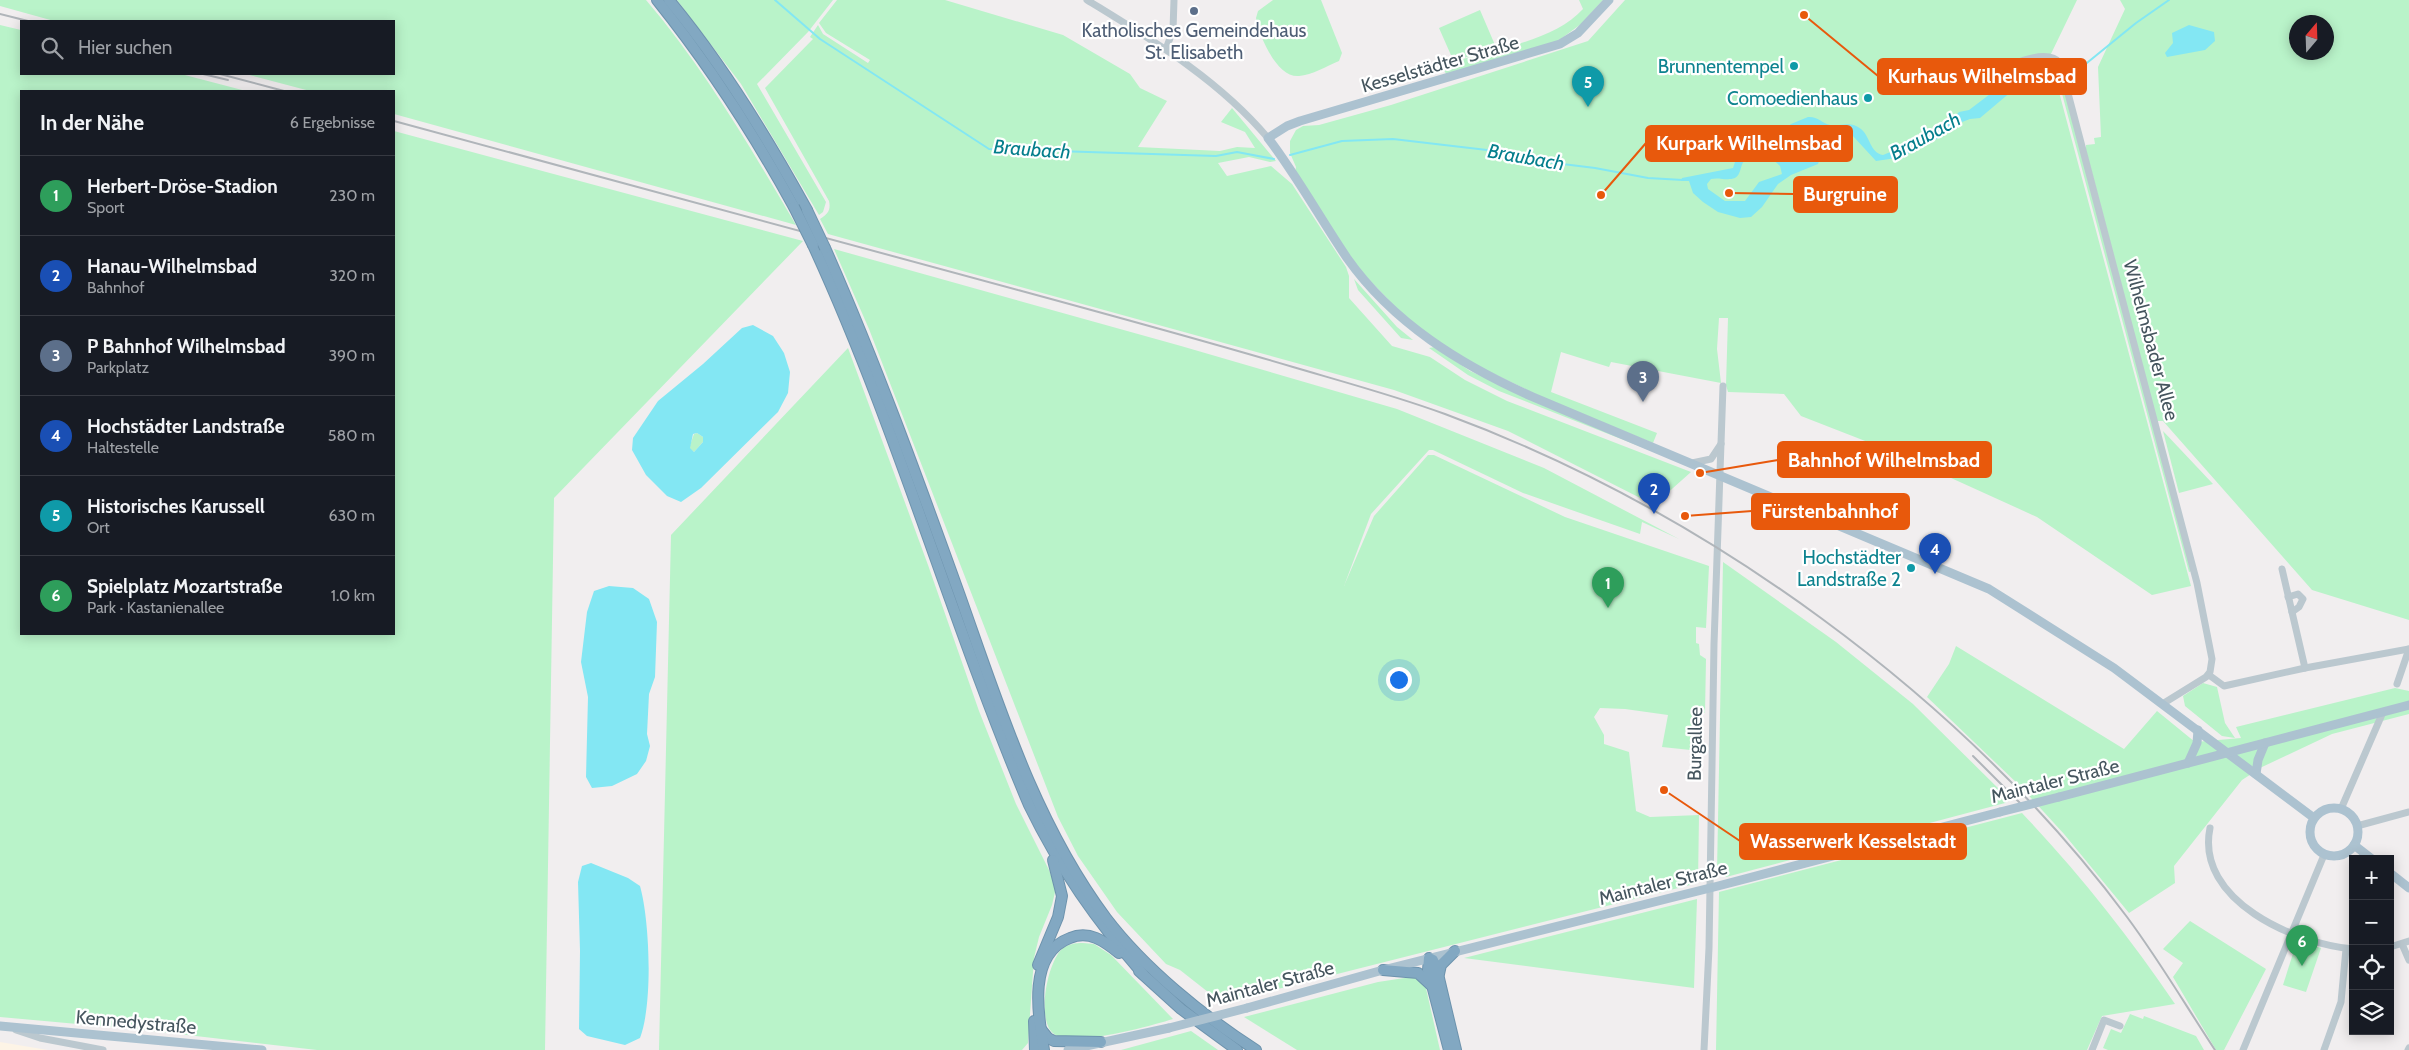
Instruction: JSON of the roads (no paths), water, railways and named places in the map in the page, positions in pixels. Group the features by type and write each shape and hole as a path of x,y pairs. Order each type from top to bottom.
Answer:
{"highway":[{"path":"657,0 691,43 743,118 813,244 859,354 1011,761 1046,840 1074,887 1109,935 1143,974"},
{"path":"669,0 710,53 752,114 807,210 825,248 862,336 1020,760 1056,837 1106,918 1146,961 1192,1003 1256,1050"},
{"path":"1044,1050 1037,1029 1038,960 1058,917 1062,896 1046,840"},
{"path":"1033,1050 1037,1029 1038,996 1042,969 1048,954 1062,941 1078,935 1096,937 1104,941 1182,1009 1237,1050"},
{"path":"1449,1050 1435,984 1441,965 1455,951"},
{"path":"1429,958 1428,970 1435,984 1456,1050"},
{"path":"1383,970 1418,973 1435,984"},
{"path":"1037,1029 1054,1041 1101,1042"}],"main road":[{"name":"Kesselstädter Straße","path":"1268,138 1287,126 1300,121 1560,44 1578,33 1609,0"},
{"path":"1268,138 1356,269 1383,300 1428,339 1486,376 1989,589 2114,668 2164,703 2314,818"},
{"name":"Maintaler Straße","path":"1068,1050 1247,1008 1455,951 1709,888 2409,705"},
{"path":"2188,763 2197,743 2198,730"},
{"path":"2256,774 2258,760 2265,743"},
{"path":"2326,809 2342,810 2352,816 2357,826 2358,836 2354,845 2342,855 2324,855 2314,847 2310,836 2310,829 2314,818 2326,809"},
{"path":"2354,845 2367,855"},
{"path":"2394,876 2409,888"},
{"name":"Kennedystraße","path":"3,1026 164,1040 173,1046 262,1050"}],"street":[{"path":"1086,0 1166,49 1236,103 1268,138"},
{"path":"1166,49 1173,30 1174,0"},
{"name":"Wilhelmsbader Allee","path":"1966,87 2023,60 2044,55 2057,59 2063,73 2195,577 2212,659 2209,675"},
{"name":"Burgallee","path":"1704,1050 1714,635 1723,440 1723,386"},
{"path":"1692,463 1712,459 1723,440"},
{"path":"2282,569 2305,668"},
{"path":"2288,597 2298,594 2303,599 2292,612"},
{"path":"2164,703 2209,675 2224,686 2305,668 2409,649 2397,684"},
{"path":"2342,810 2383,712"},
{"path":"2357,826 2409,812"},
{"path":"2210,828 2210,853 2226,887 2257,916 2292,935 2349,949 2341,1002 2324,1050"},
{"path":"2244,1050 2324,855"},
{"path":"2405,942 2409,960"},
{"path":"2092,1050 2104,1020 2120,1026"},
{"name":"Kennedystraße","path":"3,1026 40,1038 103,1050"},
{"path":"162,1050 164,1040"}],"water":[{"path":"2189,25 2214,32 2215,41 2205,50 2167,57 2165,53 2173,43 2172,33"},
{"path":"2042,68 2058,72 2057,77 2027,84 2012,91 1980,118 1970,119 1949,127 1937,139 1922,145 1903,157 1876,161 1852,135 1828,147 1818,164 1791,175 1778,184 1762,207 1751,217 1740,218 1718,212 1693,193 1689,181 1681,181 1682,178 1733,168 1735,162 1772,140 1791,124 1808,117 1830,125 1849,124 1857,126 1864,132 1875,151 1883,155 1903,147 1908,140 1936,131 1952,120 1959,112 1969,110 2006,82","holes":["1816,134 1819,139 1812,155 1808,157 1801,155 1800,147 1802,141 1808,136","1766,153 1780,166 1782,174 1759,182 1745,201 1725,201 1708,189 1707,184 1711,179 1735,178 1746,159"]},
{"path":"753,325 773,336 784,353 790,372 788,393 778,412 701,488 681,502 667,496 646,475 632,450 633,438 658,401 703,364 742,328","holes":["697,433 703,437 703,442 694,452 690,448 693,434"]},
{"path":"609,586 633,588 649,599 657,622 655,677 649,694 647,734 650,746 646,761 637,774 612,786 592,788 586,777 588,697 581,662 587,612 594,591"},
{"path":"591,863 628,878 640,886 643,901 649,963 647,1005 640,1038 625,1045 587,1036 579,1029 580,951 578,882 582,866"}],"waterway":[{"name":"Braubach","path":"775,0 820,39 989,149 1216,156 1237,152 1274,159"},
{"name":"Braubach","path":"2057,74 2077,71 2136,23 2169,0"},
{"name":"Braubach","path":"1290,155 1342,141 1393,139 1487,150 1522,159 1595,168 1648,178 1683,180"}],"railway":[{"path":"0,14 24,20"},
{"path":"207,75 228,80"},
{"path":"224,75 280,90"},
{"path":"395,121 1121,318 1389,395 1445,414 1542,454 1638,502 1731,557 1821,618 1907,686 1987,758 2061,836 2127,917 2215,1050"},
{"path":"1973,756 2024,807"}],"place":[{"name":"Katholisches Gemeindehaus St. Elisabeth","path":"1194,11"},
{"name":"Kurhaus Wilhelmsbad","path":"1804,15"},
{"name":"Brunnentempel","path":"1794,66"},
{"name":"Comoedienhaus","path":"1868,98"},
{"name":"Historisches Karussell","path":"1588,107"},
{"name":"Burgruine","path":"1729,193"},
{"name":"Kurpark Wilhelmsbad","path":"1601,195"},
{"name":"P Bahnhof Wilhelmsbad","path":"1643,402"},
{"name":"Bahnhof Wilhelmsbad","path":"1700,473"},
{"name":"Hanau-Wilhelmsbad","path":"1654,514"},
{"name":"Fürstenbahnhof","path":"1685,516"},
{"name":"Hochstädter Landstraße 2","path":"1911,568"},
{"name":"Hochstädter Landstraße","path":"1935,574"},
{"name":"Herbert-Dröse-Stadion","path":"1608,608"},
{"name":"Wasserwerk Kesselstadt","path":"1664,790"},
{"name":"Spielplatz Mozartstraße","path":"2302,966"}]}
